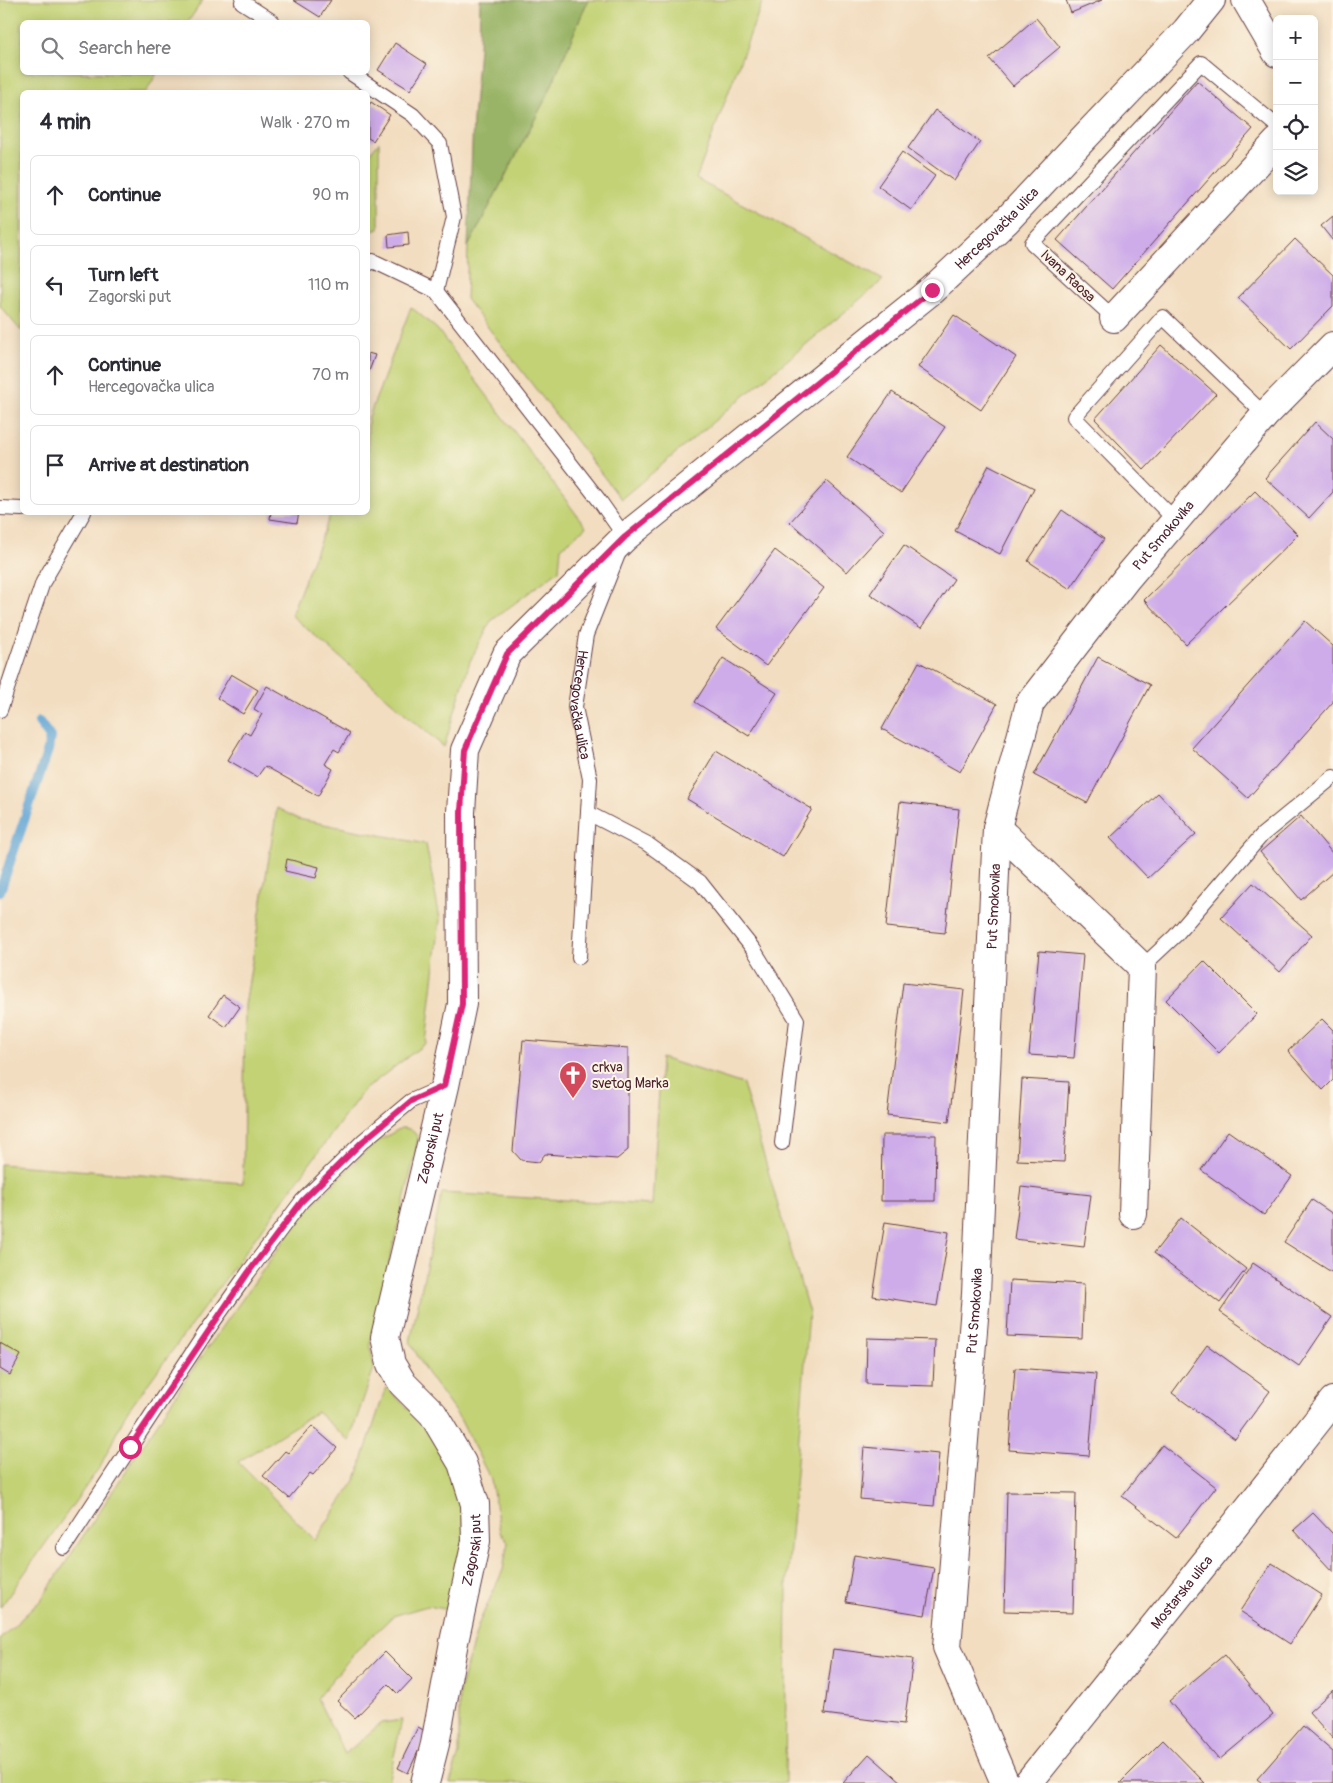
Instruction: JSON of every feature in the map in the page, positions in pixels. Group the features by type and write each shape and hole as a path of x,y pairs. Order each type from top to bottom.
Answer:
{"street":[{"name":"Hercegovačka ulica","path":"625,537 938,284 1007,220 1186,31 1211,0"},
{"path":"1246,0 1273,46"},
{"name":"Ivana Raosa","path":"1114,318 1273,146"},
{"name":"Put Smokovika","path":"1005,1783 947,1647 976,1294 998,828 1030,703 1126,579 1265,415 1333,346"},
{"name":"Zagorski put","path":"425,1783 435,1744 454,1642 476,1541 475,1504 462,1463 433,1414 403,1384 391,1364 385,1337 462,1004 461,812 465,750 507,654 625,537"},
{"path":"998,828 1142,967 1133,1214"},
{"name":"Mostarska ulica","path":"1028,1783 1333,1401"}],"lane":[{"path":"242,2 270,20"},
{"name":"Ivana Raosa","path":"1114,318 1032,242 1201,63 1273,123"},
{"path":"353,75 413,115 440,144 454,217 436,291"},
{"path":"370,263 373,261 436,291 599,500 625,537"},
{"path":"1176,521 1074,417 1163,317 1265,415"},
{"path":"0,508 20,509"},
{"path":"0,710 43,582 82,515"},
{"name":"Hercegovačka ulica","path":"579,957 590,779 575,707 586,635 625,537"},
{"path":"1142,967 1175,936 1262,835 1333,777"},
{"path":"588,813 646,842 700,882 754,950 792,1012 796,1020 782,1143"},
{"path":"64,1548 204,1335 302,1201 363,1141 411,1101 444,1086"}],"green space":[{"path":"0,0 203,0 189,20 20,20 20,75 156,75 147,90 20,90 20,330 0,306"},
{"path":"480,0 588,0 548,94 468,247 473,119 479,48"},
{"path":"588,0 763,0 696,179 883,280 621,499 466,299 468,247 548,94"},
{"path":"379,142 379,229 370,231 370,153"},
{"path":"411,307 437,329 586,527 561,548 559,570 491,621 470,661 444,747 291,615 330,515 370,515 370,414"},
{"path":"277,808 298,819 426,844 440,919 426,1043 364,1090 125,1415 101,1465 0,1608 0,1164 243,1183 245,1005"},
{"path":"661,1058 743,1084 809,1313 787,1584 785,1783 450,1783 459,1754 459,1692 479,1623 503,1570 508,1542 500,1532 491,1480 460,1419 427,1373 410,1342 442,1193 652,1205"},
{"path":"401,1128 411,1130 418,1138 370,1343 374,1368 349,1441 317,1412 238,1462 315,1540 356,1479 386,1387 428,1430 446,1459 456,1486 464,1526 462,1556 451,1610 427,1606 393,1616 356,1651 317,1698 345,1754 381,1723 402,1720 388,1783 0,1783 0,1639 41,1600 197,1363 300,1218 373,1144"}],"building":[{"path":"293,0 331,0 320,17"},
{"path":"1066,0 1102,0 1071,13"},
{"path":"1036,18 1060,47 1013,86 989,58"},
{"path":"395,43 427,64 410,90 378,70"},
{"path":"1197,81 1253,129 1112,289 1057,240"},
{"path":"371,102 390,115 373,141 370,139"},
{"path":"935,110 980,142 954,181 908,148"},
{"path":"902,152 935,176 911,210 878,186"},
{"path":"1333,216 1333,241 1321,226"},
{"path":"408,232 409,245 389,247 388,235"},
{"path":"1295,239 1333,275 1333,306 1291,349 1238,298"},
{"path":"954,315 1016,357 981,410 918,367"},
{"path":"1161,345 1216,394 1144,470 1095,419"},
{"path":"370,354 375,355 370,369"},
{"path":"892,392 945,427 901,493 847,457"},
{"path":"1315,422 1333,439 1333,492 1309,518 1265,478"},
{"path":"989,465 1034,488 1000,554 955,531"},
{"path":"827,481 884,531 847,572 790,522"},
{"path":"1255,491 1298,535 1186,644 1144,600"},
{"path":"1062,510 1104,539 1070,589 1028,561"},
{"path":"271,515 298,515 297,523 270,519"},
{"path":"904,545 954,579 921,628 870,594"},
{"path":"775,550 824,588 766,666 716,629"},
{"path":"1305,621 1333,646 1333,702 1248,798 1192,748"},
{"path":"1098,657 1150,685 1087,803 1034,775"},
{"path":"723,658 777,693 749,736 695,702"},
{"path":"919,662 997,704 960,772 882,729"},
{"path":"231,674 258,690 243,714 217,698"},
{"path":"267,686 350,733 339,752 334,749 325,764 333,769 318,796 265,766 257,777 228,760 245,732 250,735 262,714 254,709"},
{"path":"716,751 812,809 783,857 687,799"},
{"path":"1158,793 1196,834 1148,878 1110,838"},
{"path":"900,802 959,809 945,933 886,927"},
{"path":"1301,816 1333,854 1333,872 1301,900 1260,852"},
{"path":"287,859 319,867 316,878 285,871"},
{"path":"1253,883 1312,935 1280,972 1221,918"},
{"path":"1039,951 1083,955 1074,1058 1029,1055"},
{"path":"1204,961 1257,1014 1219,1053 1166,1000"},
{"path":"903,983 964,990 949,1122 887,1115"},
{"path":"223,995 240,1007 226,1027 209,1015"},
{"path":"1322,1019 1333,1030 1333,1080 1323,1090 1288,1051"},
{"name":"crkva svetog Marka","path":"523,1040 628,1048 628,1150 617,1159 545,1154 539,1162 521,1160 513,1151"},
{"path":"1022,1079 1069,1082 1064,1162 1017,1160"},
{"path":"1228,1131 1292,1176 1264,1215 1201,1170"},
{"path":"882,1135 936,1135 935,1201 881,1201"},
{"path":"1021,1187 1091,1195 1084,1247 1014,1239"},
{"path":"1312,1200 1333,1214 1333,1273 1284,1242"},
{"path":"1181,1218 1246,1269 1220,1303 1154,1253"},
{"path":"885,1222 949,1232 937,1306 873,1296"},
{"path":"1253,1263 1332,1317 1299,1366 1220,1312"},
{"path":"1010,1280 1084,1284 1082,1339 1007,1336"},
{"path":"867,1338 935,1340 933,1386 866,1384"},
{"path":"0,1343 21,1355 10,1375 0,1369"},
{"path":"1207,1345 1270,1391 1235,1439 1172,1393"},
{"path":"1015,1368 1096,1374 1089,1456 1009,1450"},
{"path":"312,1426 337,1448 313,1475 310,1473 289,1498 263,1476 285,1451 288,1453"},
{"path":"1162,1445 1216,1487 1176,1538 1122,1496"},
{"path":"864,1447 939,1454 934,1506 860,1499"},
{"path":"1007,1492 1076,1493 1073,1613 1004,1611"},
{"path":"1313,1513 1333,1534 1333,1572 1294,1530"},
{"path":"854,1555 934,1568 925,1615 846,1602"},
{"path":"1272,1563 1322,1595 1290,1644 1240,1611"},
{"path":"833,1649 913,1659 904,1724 824,1714"},
{"path":"385,1652 412,1679 398,1694 388,1684 355,1718 337,1701"},
{"path":"1224,1655 1273,1715 1219,1760 1169,1701"},
{"path":"1333,1690 1333,1739 1309,1712"},
{"path":"1303,1726 1333,1752 1333,1783 1262,1783 1257,1779"},
{"path":"418,1727 427,1732 408,1773 398,1768"},
{"path":"1163,1740 1205,1783 1120,1783"},
{"path":"869,1754 902,1783 843,1783"}],"waterway":[{"path":"0,891 48,750 50,737 39,722"}],"place":[{"name":"crkva svetog Marka","path":"573,1099"}],"route":[{"path":"130,1447 204,1335 302,1201 363,1141 411,1101 444,1086 462,1004 461,812 465,750 507,654 625,537 932,290"}]}
